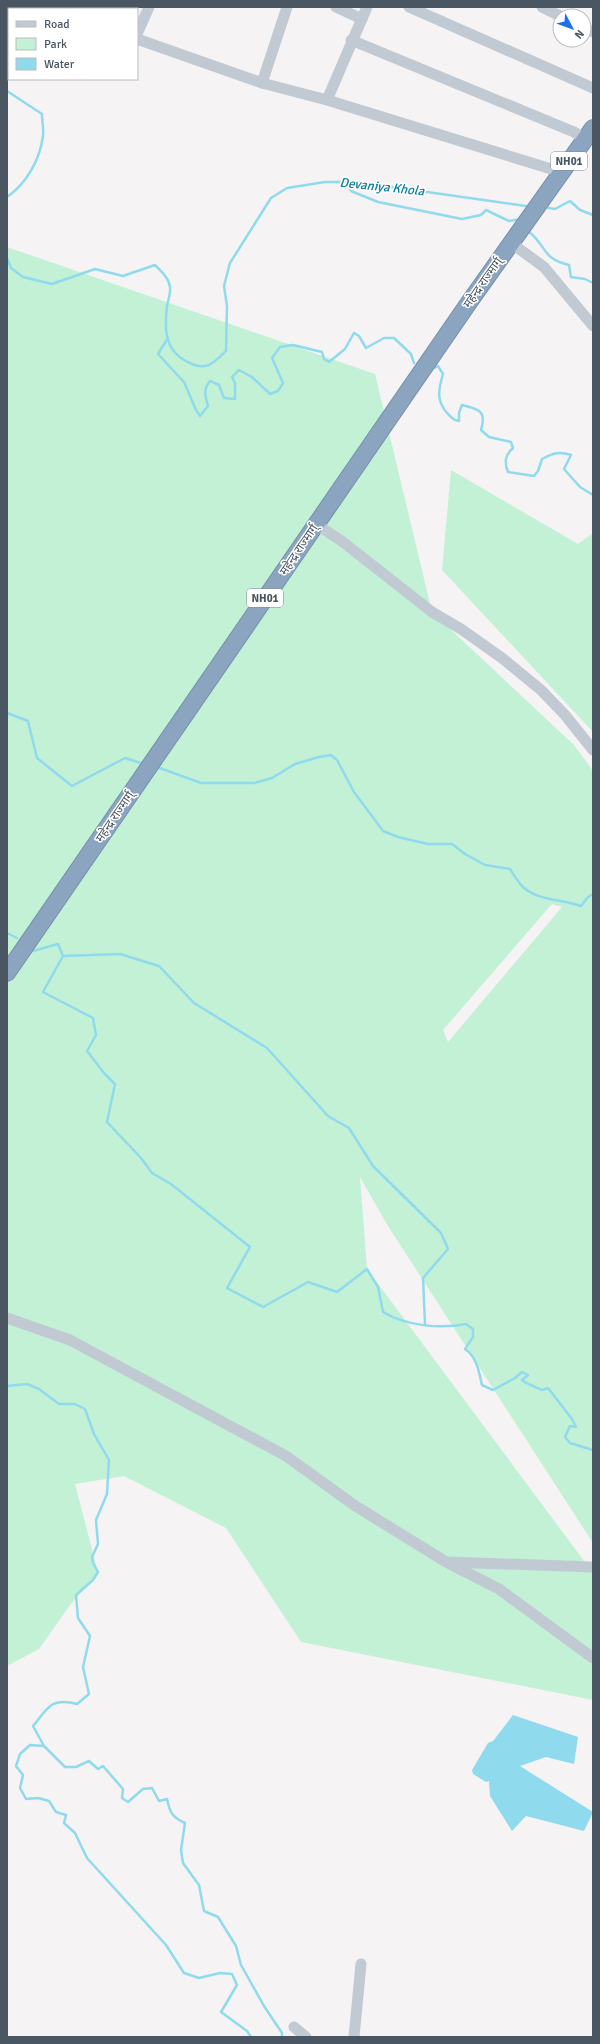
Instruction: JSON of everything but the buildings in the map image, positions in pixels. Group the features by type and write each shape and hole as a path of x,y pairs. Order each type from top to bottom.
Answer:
{"highway":[{"name":"महेन्द्र राज्मार्ग्","path":"7,973 524,224 589,134"}],"street":[{"path":"138,32 149,7"},
{"path":"262,83 288,7"},
{"path":"336,7 362,19"},
{"path":"327,100 367,7"},
{"path":"409,7 593,88"},
{"path":"542,7 552,12"},
{"path":"138,38 262,83 327,100 561,172"},
{"path":"352,40 574,132 589,134"},
{"path":"511,243 544,267 593,326"},
{"path":"316,524 343,542 432,612 461,628 524,676 541,690 565,715 593,750"},
{"path":"7,1318 70,1340 286,1456 354,1506 446,1562 498,1589 593,1658"},
{"path":"446,1562 593,1567"},
{"path":"354,2037 361,1964"},
{"path":"294,2028 306,2037"}],"green space":[{"path":"7,247 375,374 432,612 574,745 593,771 593,1543 388,1226 360,1177 367,1269 593,1573 593,1700 301,1642 226,1528 124,1476 75,1484 98,1572 70,1605 39,1649 7,1666","holes":["552,904 562,907 448,1042 443,1030"]},
{"path":"451,470 578,544 593,533 593,732 442,570"}],"water":[{"path":"513,1715 578,1737 574,1764 546,1757 520,1766 593,1812 584,1831 526,1816 512,1831 490,1796 489,1781 486,1782 473,1774 472,1770 488,1743 493,1741"}],"waterway":[{"name":"Devaniya Khola","path":"7,91 42,114 43,131 39,154 31,171 14,192 7,197"},
{"name":"Devaniya Khola","path":"7,258 11,268 23,277 52,284 95,269 123,276 155,265 162,272 170,287 167,306 166,333 171,348 176,354 192,364 207,366 226,351 227,306 224,286 230,263 271,198 287,188 325,182 357,182 526,206"},
{"path":"346,182 351,191 378,202 462,219 481,215 486,210 509,221 522,219"},
{"name":"Devaniya Khola","path":"543,207 555,209 570,201 580,210 593,215"},
{"path":"529,229 529,232 535,237 549,256 569,265 571,277 585,279 593,283"},
{"path":"168,338 158,354 184,382 200,416 208,406 205,393 206,387 210,381 219,385 224,398 235,399 235,383 232,377 239,370 252,377 270,394 278,391 283,383 272,358 280,347 293,345 322,352 324,359 329,362 345,349 354,333 359,336 366,348 384,338 394,338 411,354 414,363"},
{"path":"431,369 438,366 443,374 439,391 440,401 445,410 455,420 459,421 459,413 462,405 473,408 482,415 483,424 481,430 489,437 511,442 513,448 508,453 506,459 508,472 534,476 538,471 542,459 549,455 556,453 571,455 564,469 580,487 593,495"},
{"path":"7,713 28,721 37,758 72,786 125,758 141,763"},
{"path":"157,767 201,783 254,783 272,778 295,764 331,755 337,760 354,792 383,831 398,837 428,844 452,844 465,854 485,865 510,869 523,887 536,895 581,906 588,897 593,894"},
{"path":"7,933 17,938"},
{"path":"33,951 58,944 63,956 43,992 93,1018 96,1035 87,1051 104,1073 115,1084 107,1122 141,1158 152,1173 171,1184 250,1247 227,1288 263,1307 308,1282 337,1292 367,1269 378,1287 383,1312 392,1317 423,1325 445,1326 466,1324 473,1329 473,1337 465,1349 475,1360 482,1385 493,1390 515,1378 522,1372 528,1375 522,1380 542,1390 548,1388 572,1419 576,1427 570,1426 565,1437 570,1443 593,1450"},
{"path":"63,956 120,954 159,966 194,1003 267,1048 328,1116 349,1128 373,1166 441,1233 448,1249 423,1278 425,1324"},
{"path":"7,1386 27,1384 39,1389 59,1404 75,1404 85,1409 94,1434 109,1460 107,1494 96,1520 98,1544 92,1557 93,1563 98,1572 93,1580 76,1595 78,1618 90,1636 83,1667 89,1694 77,1704 68,1702 56,1703 47,1709 33,1726 44,1746 30,1745 20,1754 16,1766 23,1775 20,1788 26,1799 38,1798 49,1801 56,1812 66,1815 64,1823 75,1833 87,1858 166,1945 184,1973 199,1978 220,1973 232,1974 237,1985 221,2012 247,2031 251,2037"},
{"path":"44,1746 65,1767 76,1767 89,1761 98,1769 103,1766 123,1789 122,1798 128,1802 143,1789 152,1788 159,1801 167,1799 172,1814 177,1819 185,1823 181,1850 183,1863 199,1885 204,1911 218,1917 236,1946 241,1965 264,2006 282,2033 282,2037"}]}
